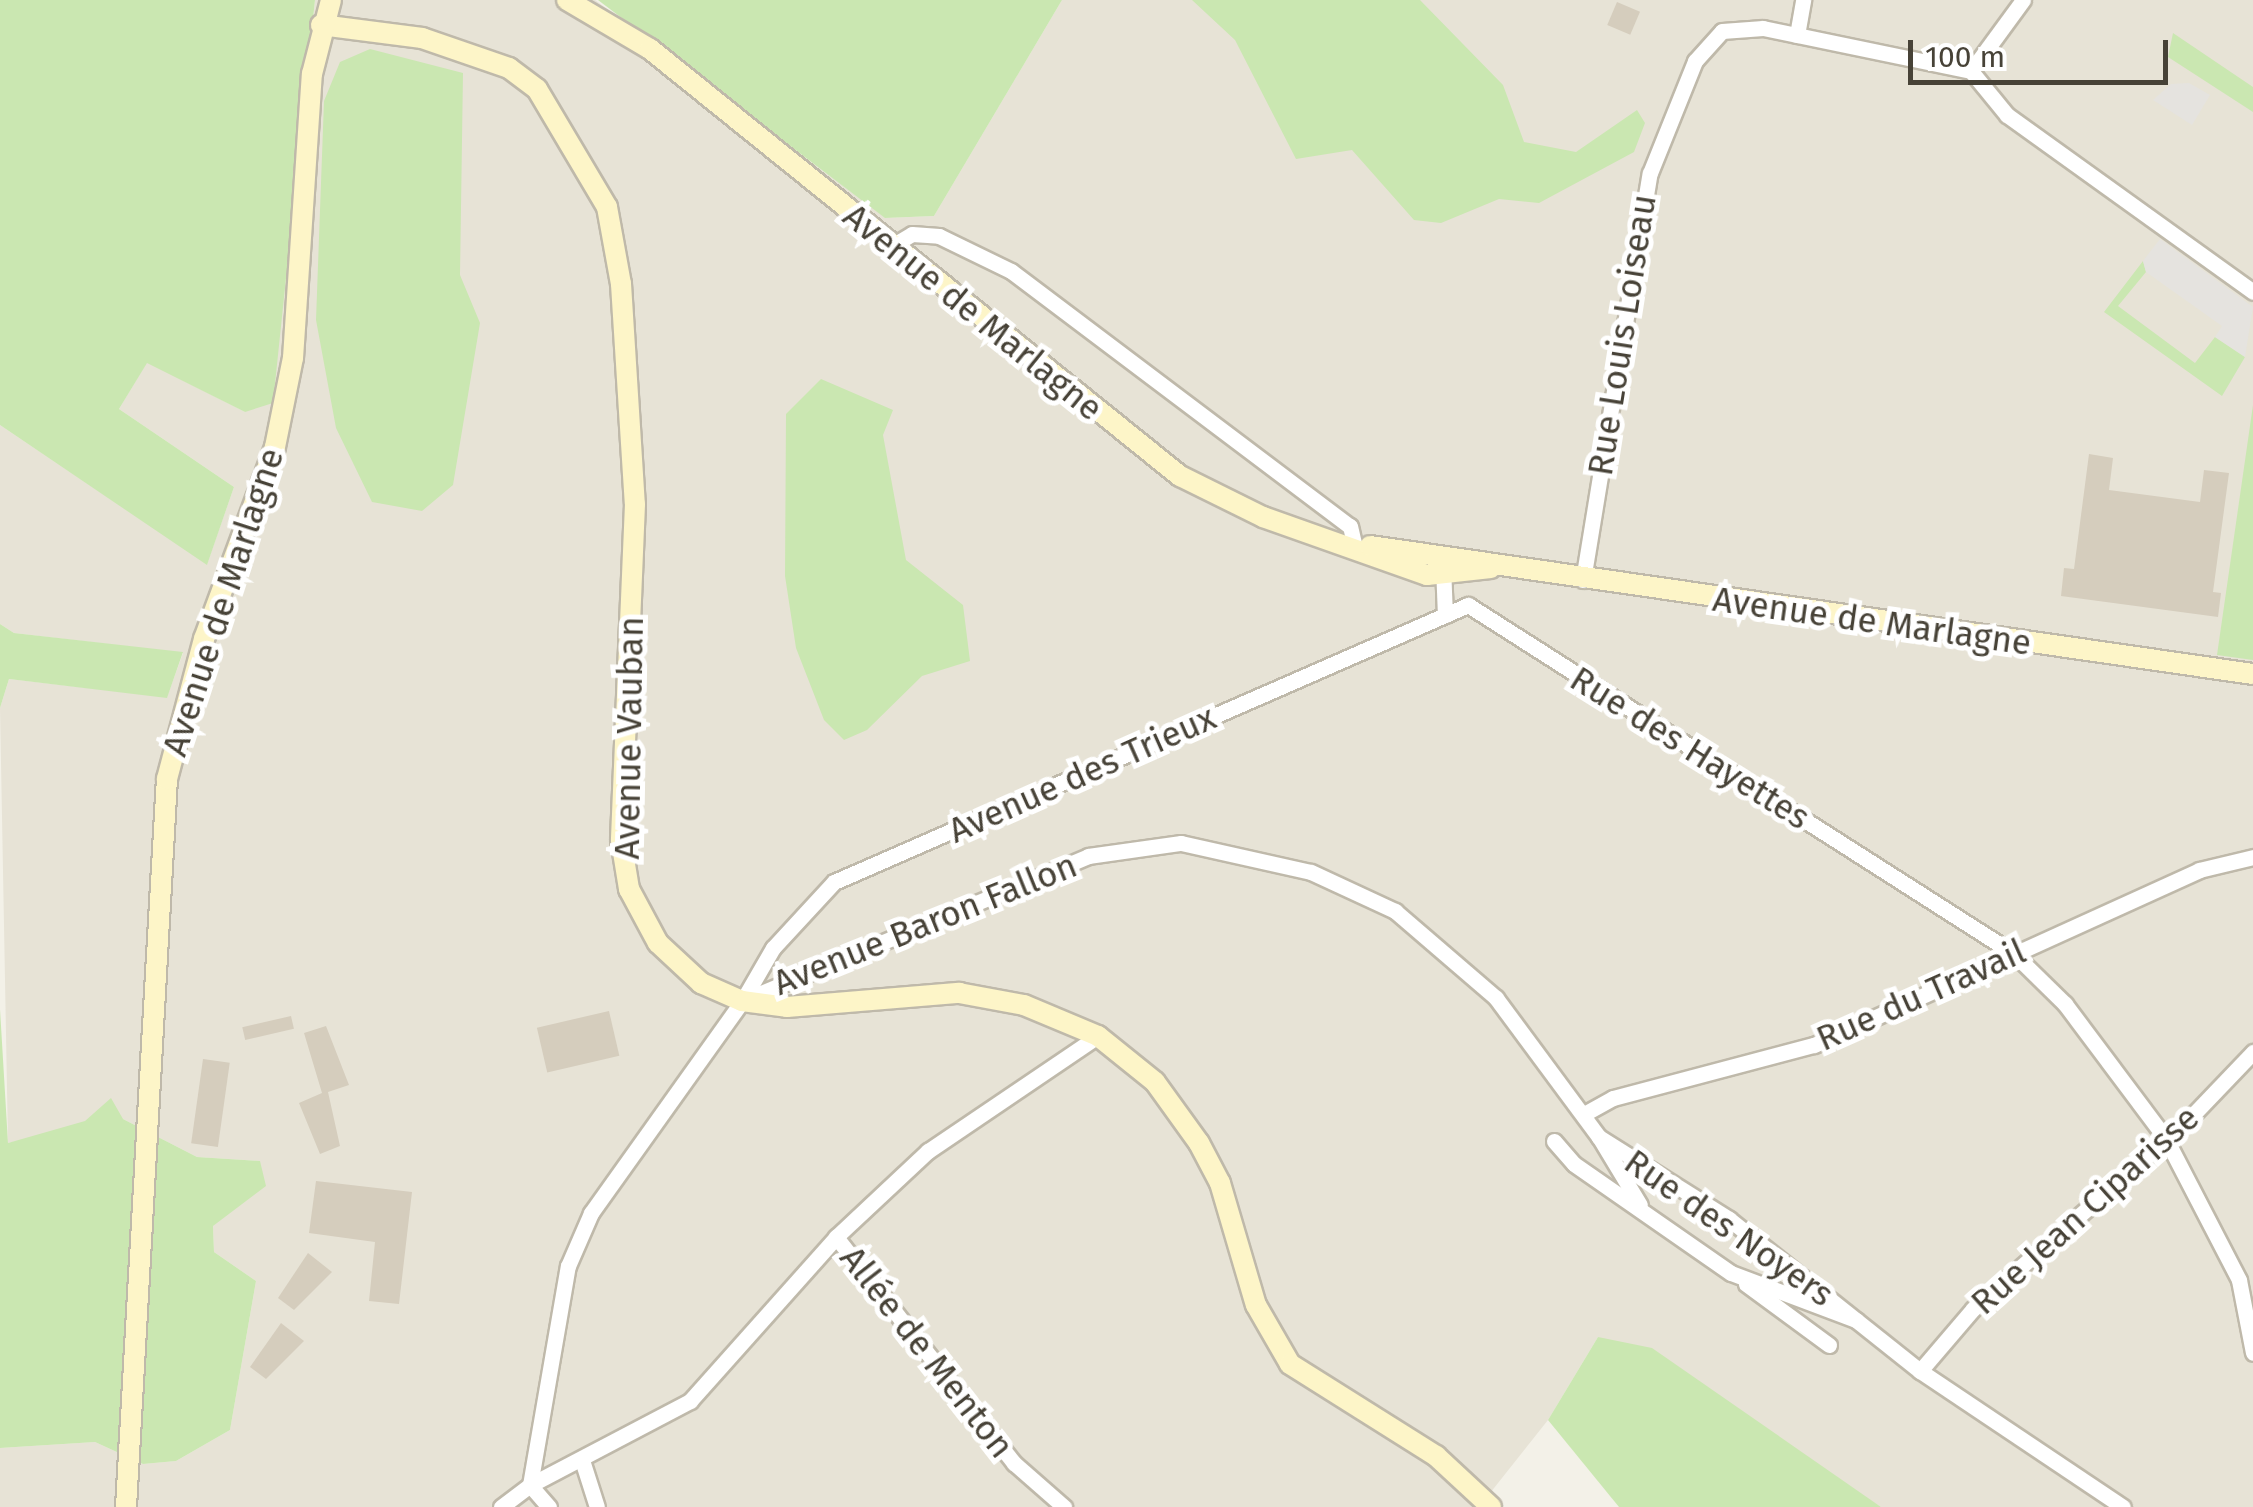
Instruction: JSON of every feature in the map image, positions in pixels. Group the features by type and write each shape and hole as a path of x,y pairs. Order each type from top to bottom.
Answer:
{"main road":[{"name":"Avenue de Marlagne","path":"126,1507 167,779 204,639 275,447 293,358 321,25 331,0"},
{"name":"Avenue de Marlagne","path":"567,0 650,49 1180,476 1263,517 1354,548 1443,574 1468,567"},
{"name":"Avenue Vauban","path":"321,25 422,38 509,68 536,89 606,206 621,284 635,504 624,868 646,924 673,962 742,1001 788,1007 959,993 1024,1005 1098,1036 1156,1082 1199,1143 1232,1217 1256,1305 1290,1364 1436,1456 1491,1507"},
{"name":"Avenue de Marlagne","path":"1354,548 2253,674"}],"street":[{"path":"1803,0 1797,35 1971,71 2007,114 2253,292"},
{"path":"1971,71 2023,0"},
{"name":"Rue Louis Loiseau","path":"1583,580 1650,173 1695,60 1722,32 1763,28 1797,35"},
{"path":"892,246 912,234 939,236 1010,271 1350,526 1354,548"},
{"path":"1468,567 1468,606"},
{"path":"1443,574 1445,615"},
{"name":"Avenue des Trieux","path":"742,1001 773,948 834,882 1468,606"},
{"name":"Rue des Hayettes","path":"1468,606 2013,953 2066,1004 2166,1138 2239,1280 2253,1353"},
{"name":"Avenue Baron Fallon","path":"530,1485 568,1266 591,1213 742,1001 1088,856 1149,844 1212,846 1311,872 1395,911 1496,998 1584,1114"},
{"name":"Rue du Travail","path":"1584,1114 1613,1098 1814,1045 2199,870 2253,858"},
{"path":"501,1507 530,1485 690,1401 836,1236 928,1151 1098,1036"},
{"name":"Rue Jean Ciparisse","path":"1920,1371 1973,1310 2166,1138 2253,1052"},
{"name":"Rue des Noyers","path":"1584,1114 1643,1212"},
{"name":"Rue des Noyers","path":"1600,1137 1729,1219 1920,1371 2123,1507"},
{"name":"Rue des Noyers","path":"1554,1141 1643,1212 1829,1346"},
{"name":"Allée de Menton","path":"836,1236 1014,1464 1064,1507"},
{"name":"Rue des Noyers","path":"1731,1273 1858,1320"},
{"path":"582,1460 597,1507"},
{"path":"530,1485 549,1507"}],"shaded area":[{"path":"315,0 595,0 886,218 934,216 1062,0 2253,0 2253,1507 1881,1507 1598,1337 1548,1420 1479,1507 0,1507 0,1448 95,1442 143,1464 176,1461 230,1430 256,1281 214,1252 213,1226 260,1161 197,1157 123,1119 8,1143 0,708 9,679 167,697 183,653 14,633 0,624 0,425 207,564 234,487 119,409 147,362 245,412 292,241"},
{"path":"2189,83 2210,95 2192,125 2153,100 2171,84"},
{"path":"2160,239 2253,307 2245,357 2215,337 2222,326 2146,272 2143,261"}],"green space":[{"path":"0,0 315,0 273,403 245,412 147,363 119,409 234,487 207,565 0,425"},
{"path":"598,0 1062,0 934,216 885,218"},
{"path":"1192,0 1420,0 1503,85 1524,142 1576,152 1637,110 1645,123 1634,152 1539,203 1499,199 1441,223 1414,220 1352,150 1296,159 1235,40"},
{"path":"2173,33 2253,87 2253,112 2168,57"},
{"path":"370,49 463,73 460,275 480,323 453,485 422,511 372,502 336,428 316,320 324,101 340,62"},
{"path":"2143,261 2146,272 2118,306 2195,363 2215,337 2245,357 2222,396 2104,312"},
{"path":"821,379 893,410 883,435 906,560 963,605 970,661 922,676 867,730 844,740 824,720 796,648 785,576 786,414"},
{"path":"2253,405 2253,660 2217,655"},
{"path":"0,624 14,633 183,652 167,698 9,679 0,708"},
{"path":"0,1009 8,1143 85,1121 111,1098 123,1119 197,1157 260,1161 266,1186 213,1226 214,1252 256,1281 230,1430 176,1461 143,1464 95,1442 0,1448"},
{"path":"1598,1337 1652,1348 1881,1507 1619,1507 1548,1420"}],"building":[{"path":"1617,2 1640,12 1630,35 1607,25"},
{"path":"2089,454 2113,458 2109,490 2200,502 2204,470 2229,473 2213,592 2221,593 2218,617 2061,596 2064,568 2074,569"},
{"path":"609,1011 619,1056 547,1072 537,1028"},
{"path":"291,1016 294,1029 245,1040 242,1027"},
{"path":"326,1026 349,1085 328,1092 340,1146 320,1154 299,1103 322,1093 304,1033"},
{"path":"203,1059 230,1063 218,1147 191,1143"},
{"path":"316,1181 412,1192 399,1304 369,1301 375,1242 309,1233"},
{"path":"308,1253 332,1272 294,1310 278,1298"},
{"path":"281,1323 304,1341 266,1379 250,1367"}]}
